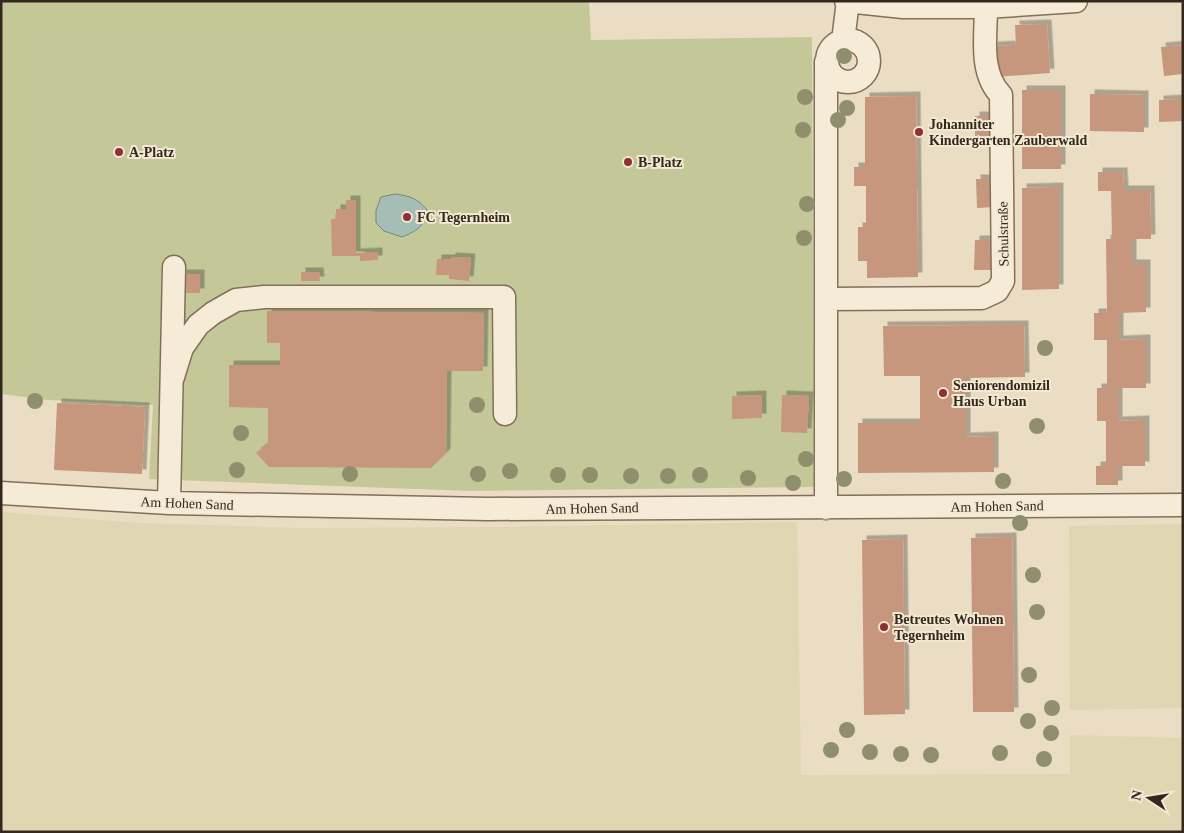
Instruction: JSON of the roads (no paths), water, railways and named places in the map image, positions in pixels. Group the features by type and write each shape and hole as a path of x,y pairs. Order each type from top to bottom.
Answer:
{"street":[{"path":"843,41 847,1 903,7 986,7 1076,1"},
{"name":"Schulstraße","path":"826,299 982,298 997,291 1003,281 1001,95 993,87 987,71 986,7"},
{"path":"826,62 834,77 841,81 857,80 864,75 869,60 867,52 855,41 843,41 832,47 826,62 826,508"},
{"path":"169,503 174,267"},
{"path":"173,376 182,348 198,325 213,313 236,300 264,297 504,297 505,414"},
{"name":"Am Hohen Sand","path":"1,493 169,503 488,509 1183,505"}],"water":[{"path":"395,194 413,198 427,210 424,221 419,228 402,237 384,231 376,223 376,210 381,197"}],"place":[{"name":"Johanniter Kindergarten Zauberwald","path":"919,132"},
{"name":"A-Platz","path":"119,152"},
{"name":"B-Platz","path":"628,162"},
{"name":"FC Tegernheim","path":"407,217"},
{"name":"Seniorendomizil Haus Urban","path":"943,393"},
{"name":"Betreutes Wohnen Tegernheim","path":"884,627"}]}
